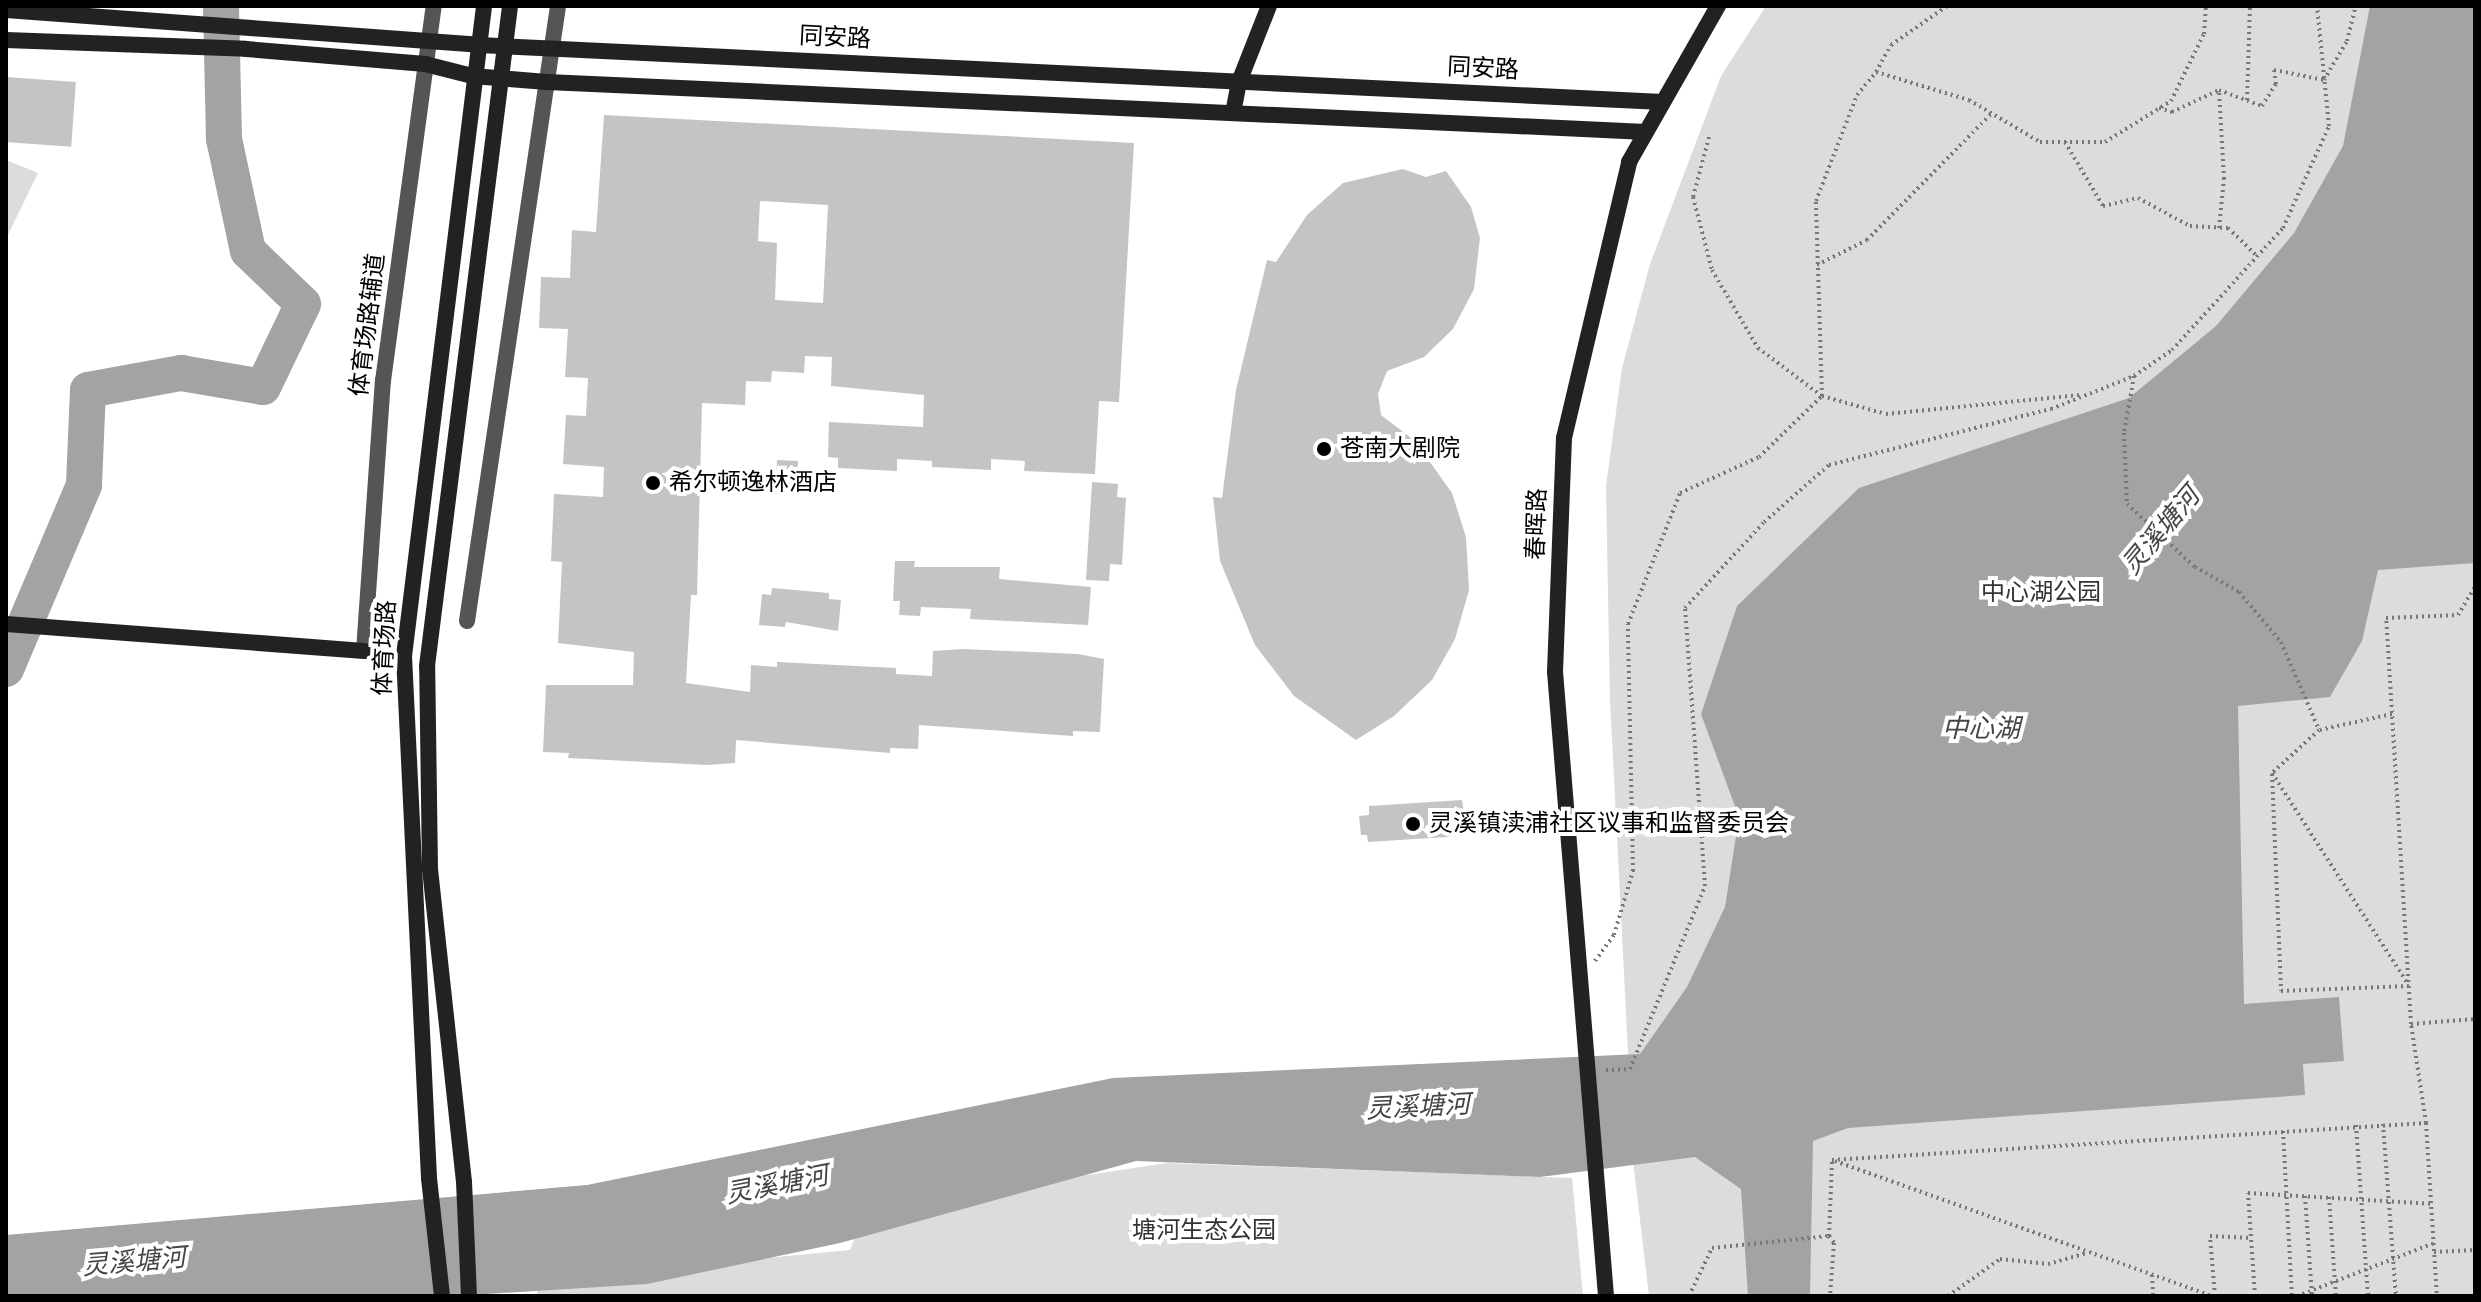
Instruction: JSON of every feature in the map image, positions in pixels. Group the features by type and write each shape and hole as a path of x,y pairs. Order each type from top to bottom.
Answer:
{"street":[{"name":"体育场路辅道","path":"6,624 364,651 383,381 434,6"},
{"name":"体育场路","path":"442,1296 429,1178 404,656 472,76 484,6"},
{"name":"体育场路","path":"469,1296 464,1182 430,869 427,666 498,77 510,6"},
{"path":"467,621 558,6"},
{"path":"1233,113 1239,82 1269,6"},
{"name":"春晖路","path":"1606,1296 1555,672 1564,438 1629,162 1718,6"},
{"name":"同安路","path":"6,10 159,17 479,45 1663,102"},
{"path":"6,40 246,49 425,64 472,76 547,82 1646,132"}],"path":[{"path":"1580,982 1614,935 1633,871 1628,624 1680,493 1759,457 1822,396 1816,201 1857,95 1876,72 1891,45 1947,6"},
{"path":"1876,72 1969,100 2040,142 2105,142 2171,101 2204,34 2206,6"},
{"path":"2247,100 2250,6"},
{"path":"1588,1072 1630,1069 1705,886 1685,608 1764,522 1829,465 2051,409 2134,376 2172,350 2283,228 2329,126 2317,6"},
{"path":"2324,80 2347,41 2356,6"},
{"path":"2159,108 2172,112 2219,90 2262,106 2276,84 2274,70 2324,80"},
{"path":"2219,90 2224,179 2219,228"},
{"path":"1816,265 1867,240 1992,113"},
{"path":"1709,137 1693,197 1712,270 1758,348 1822,396 1886,414 2087,394"},
{"path":"2065,142 2103,206 2138,198 2190,226 2228,228 2258,257"},
{"path":"2134,376 2124,433 2127,504 2195,567 2247,602 2281,642 2319,730"},
{"path":"2437,1296 2426,1123 2411,1024 2386,618 2458,615 2475,587"},
{"path":"2392,714 2319,730 2272,773 2281,991 2409,986"},
{"path":"2272,773 2409,986"},
{"path":"2411,1024 2475,1019"},
{"path":"1832,1160 2426,1123"},
{"path":"2383,1124 2396,1296"},
{"path":"2356,1125 2368,1296"},
{"path":"2283,1130 2294,1296 2312,1293 2434,1243"},
{"path":"1830,1296 1834,1243 1829,1236 1832,1160"},
{"path":"1832,1160 2214,1296 2210,1236 2251,1238"},
{"path":"2255,1296 2248,1193 2431,1204"},
{"path":"2305,1196 2312,1293"},
{"path":"2329,1197 2336,1296"},
{"path":"1689,1296 1712,1248 1829,1236"},
{"path":"2434,1252 2475,1250"},
{"path":"1948,1296 2000,1259 2048,1264 2090,1252"},
{"path":"2152,1275 2153,1296"}],"green space":[{"name":"中心湖公园","path":"1766,6 2475,6 2475,1296 1649,1296 1634,1169 1610,700 1606,486 1622,368 1650,264 1721,76"},
{"path":"6,160 38,173 6,239"},
{"name":"塘河生态公园","path":"1167,1163 1572,1178 1583,1296 537,1296 537,1280 850,1250 867,1208"}],"water":[{"name":"中心湖","path":"2370,6 2475,6 2475,563 2378,570 2362,641 2330,697 2238,706 2244,1004 2339,997 2344,1061 2303,1064 2305,1095 1848,1128 1813,1141 1810,1296 1748,1296 1741,1189 1695,1157 1540,1177 1136,1161 840,1243 647,1284 454,1296 6,1296 6,1235 587,1185 1113,1078 1640,1054 1687,987 1725,907 1739,817 1701,714 1737,606 1859,488 2129,398 2216,326 2294,233 2343,146"}],"building":[{"path":"6,77 76,82 71,147 6,142"},
{"name":"希尔顿逸林酒店","path":"604,115 1134,143 1119,402 1099,401 1095,474 1024,471 1025,461 991,459 991,470 932,467 932,461 897,459 897,471 838,468 838,458 828,457 829,422 923,427 924,395 831,386 832,357 805,356 804,373 772,371 771,382 746,381 745,405 702,403 697,595 691,595 686,683 750,692 751,665 777,667 777,662 896,668 896,674 932,676 933,651 962,649 1078,654 1104,659 1100,732 1073,731 1073,736 919,725 918,749 890,748 890,753 736,740 735,763 707,765 568,758 569,753 543,752 546,685 633,685 634,652 558,643 562,562 551,561 554,494 603,497 604,467 563,464 566,415 586,416 588,378 565,377 568,329 539,328 541,277 570,278 572,230 596,232","holes":["760,201 828,205 823,303 775,300 777,243 758,241"]},
{"name":"苍南大剧院","path":"1403,169 1426,177 1446,171 1471,207 1480,238 1474,289 1453,329 1424,357 1387,371 1378,394 1381,415 1415,441 1452,493 1466,537 1469,590 1455,639 1432,680 1394,716 1356,740 1294,696 1255,645 1220,561 1213,497 1222,498 1236,390 1267,260 1276,262 1307,215 1343,183"},
{"name":"希尔顿逸林酒店","path":"777,460 798,461 797,482 776,481"},
{"path":"1092,482 1118,484 1117,497 1126,498 1122,565 1110,564 1109,581 1086,580"},
{"path":"895,561 915,561 914,567 1000,567 999,579 1091,587 1088,625 970,619 971,609 921,607 920,616 899,615 900,601 893,601"},
{"path":"772,588 829,593 829,599 841,600 838,631 786,622 785,627 759,625 762,594 771,595"},
{"name":"灵溪镇渎浦社区议事和监督委员会","path":"1462,800 1467,831 1463,836 1368,842 1367,835 1361,835 1359,816 1369,815 1369,806"}],"waterway":[{"path":"6,669 84,485 88,390 181,373 263,387 303,304 248,251 224,139 221,6"}],"place":[{"name":"苍南大剧院","path":"1324,449"},
{"name":"希尔顿逸林酒店","path":"653,483"},
{"name":"灵溪镇渎浦社区议事和监督委员会","path":"1413,824"}],"water label":[{"name":"灵溪塘河","path":"2161,531"},
{"name":"灵溪塘河","path":"1418,1107"},
{"name":"灵溪塘河","path":"777,1185"},
{"name":"灵溪塘河","path":"134,1262"}]}
